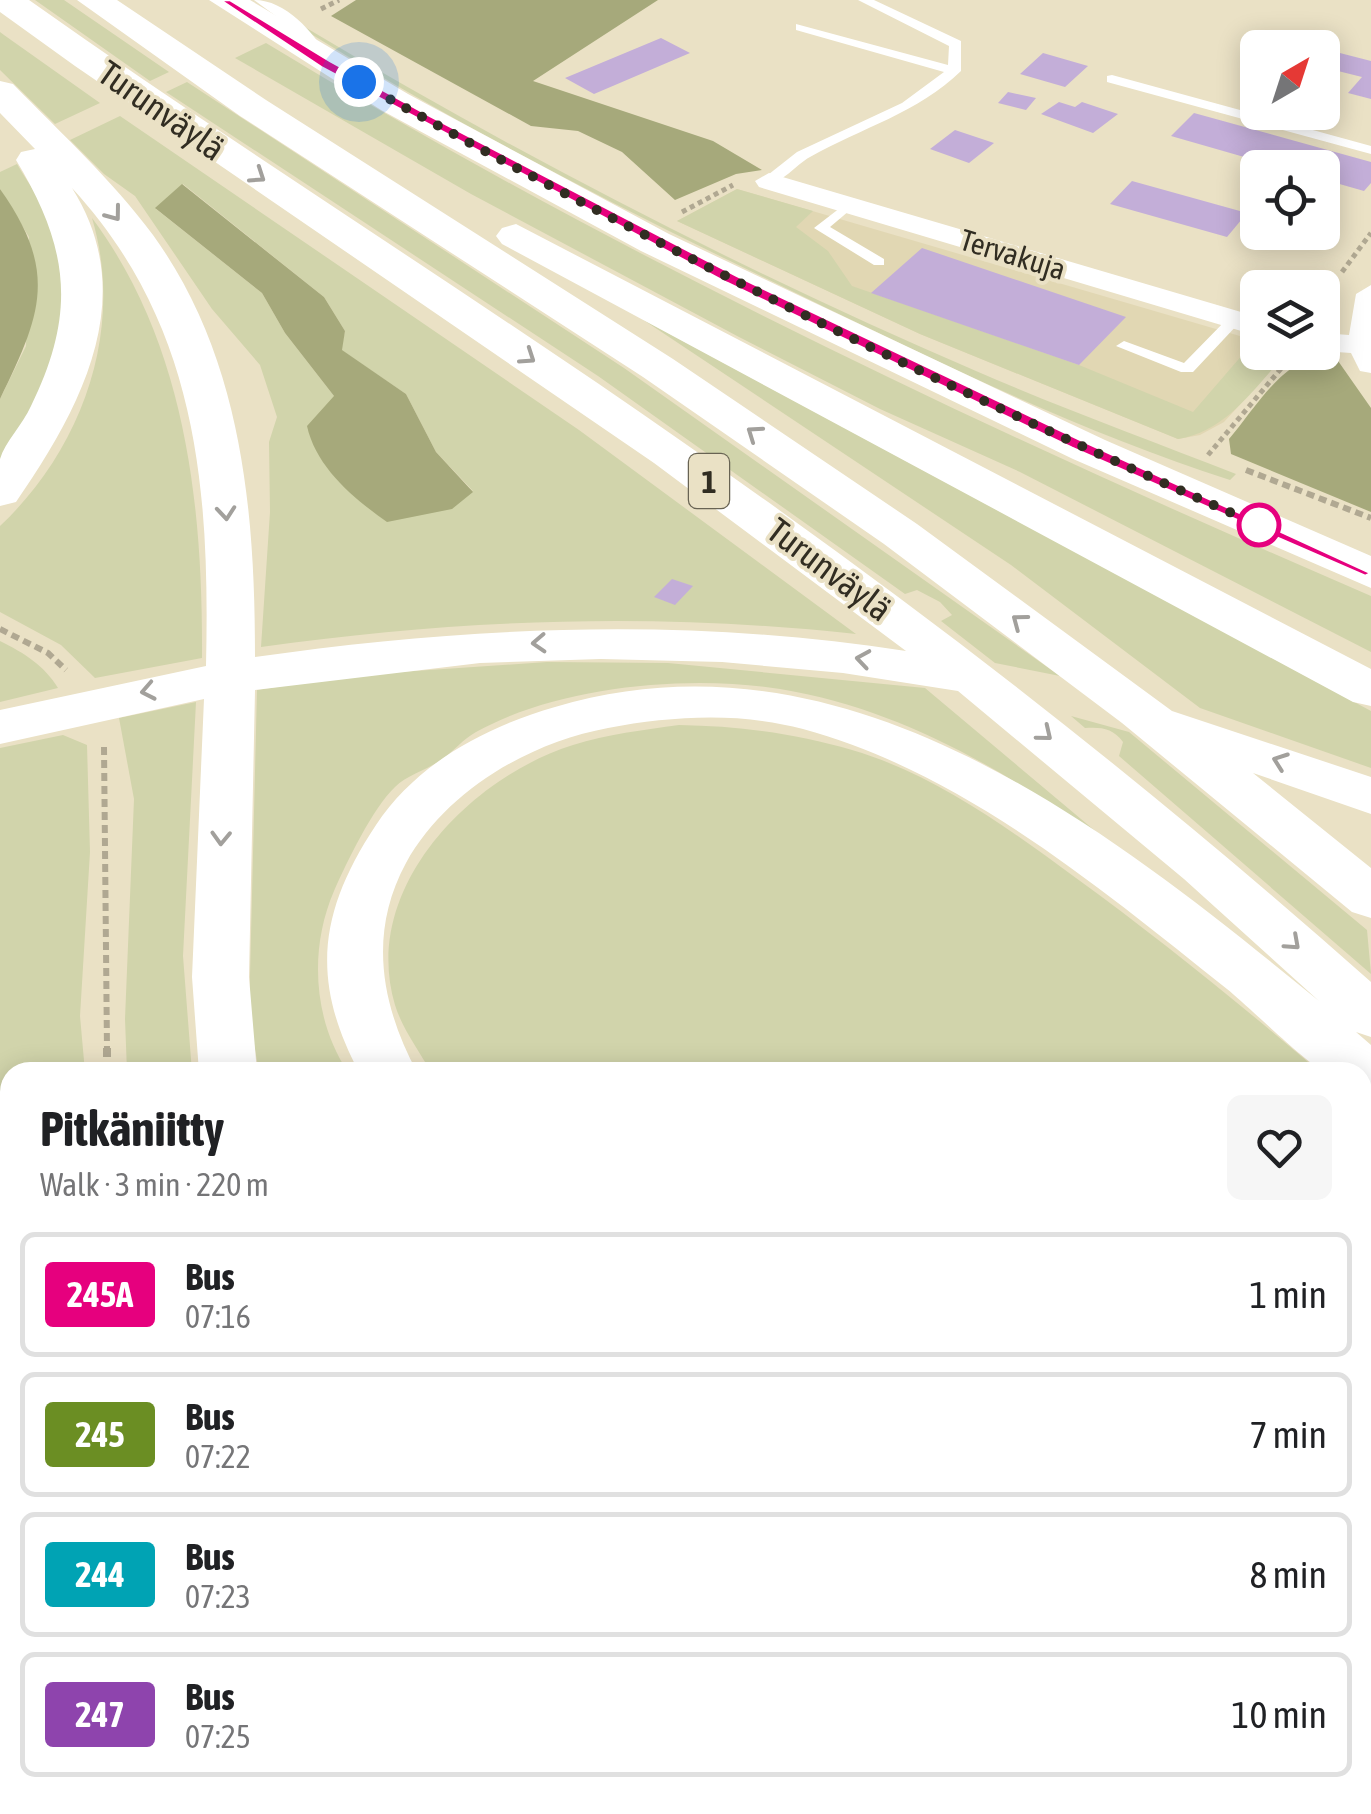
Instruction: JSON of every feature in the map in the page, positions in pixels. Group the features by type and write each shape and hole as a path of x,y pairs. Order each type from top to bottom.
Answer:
{"main road":[{"name":"Turunväylä","path":"6,0 203,139 670,452 850,582 1042,732 1371,1015"},
{"name":"Turunväylä","path":"94,0 721,410 922,550 1124,700 1371,898"},
{"path":"226,0 326,64 637,232 826,327 1078,445 1371,572"},
{"path":"0,92 102,198 140,249 173,302 216,435 226,512 231,605 219,886 221,1020 227,1062"},
{"path":"0,102 10,127 69,211 82,253 85,293 82,334 71,370 31,447 0,492"},
{"path":"254,106 388,167 1371,690"},
{"path":"0,727 126,695 342,658 553,642 661,641 845,656 1017,686 1194,732 1371,796"},
{"path":"382,1062 368,1040 353,992 354,941 362,899 379,859 404,824 465,767 548,725 645,704 692,701 755,704 841,719 892,738 985,784 1212,946 1351,1062"}],"street":[{"name":"Tervakuja","path":"769,181 1240,321"},
{"path":"1340,347 1367,355 1371,294"}],"lane":[{"path":"260,0 308,34 326,64"},
{"path":"769,181 802,155 906,106 954,71 956,44 943,35 894,18 864,0"},
{"path":"800,27 954,71"},
{"path":"1112,79 1371,150"},
{"path":"850,205 821,228 880,262"},
{"path":"1124,346 1187,369 1240,328"}],"path":[{"path":"1208,455 1280,370"},
{"path":"0,629 48,654 76,678"},
{"path":"103,744 108,1062"}],"shaded area":[{"path":"737,189 1240,336 1240,370 1271,370 1224,422 1200,435 1178,439 920,334 677,221"}],"green space":[{"path":"35,0 64,0 169,72 150,81"},
{"path":"356,0 658,0 533,81 713,141 762,170 736,174 675,200 622,152 578,131 531,126 331,16"},
{"path":"300,27 550,166 718,252 1008,385 1236,474 1230,480 1174,461 905,346 546,168 360,64"},
{"path":"0,32 100,103 55,124 0,70"},
{"path":"266,43 534,197 809,339 1089,471 1371,596 1371,652 1020,472 880,409 739,337 471,194 235,58"},
{"path":"187,82 624,368 1060,676 995,663 941,621 952,615 940,602 917,590 905,594 598,376 166,92"},
{"path":"120,116 579,430 856,634 706,623 558,622 410,630 261,647 270,512 269,442 277,417 260,365 212,309 135,196 104,174 70,140","holes":["183,184 324,297 345,331 341,350 406,394 436,452 473,491 334,396 285,333 262,293 156,209"]},
{"path":"17,164 48,217 62,281 61,314 48,379 19,438 0,464 0,399 26,346 29,237 0,189 0,172"},
{"path":"182,184 324,297 345,331 342,350 406,394 436,452 473,492 452,509 387,522 338,480 319,455 307,426 334,396 285,333 262,293 155,208"},
{"path":"0,189 31,245 38,294 26,342 0,399"},
{"path":"737,189 813,211 796,227 828,251 852,286 1079,365 1193,412 1240,358 1240,370 1272,370 1225,418 1178,439 920,334 677,221"},
{"path":"92,218 124,267 149,319 183,428 198,543 202,658 95,678 61,645 0,612 0,526 54,461 90,384 103,302 101,260"},
{"path":"642,319 1371,711 1371,768 1200,708 1011,565"},
{"path":"1340,364 1371,408 1371,512 1231,454 1229,439 1290,370 1340,370"},
{"path":"0,641 33,660 58,688 0,702"},
{"path":"547,662 668,663 925,688 1137,866 1055,807 969,755 924,733 829,700 780,689 706,683 584,694 509,716 476,732 441,760 400,783 386,797 339,879 321,936 318,984 328,1030 342,1062 257,1062 249,1016 257,690 356,675"},
{"path":"196,702 183,956 191,1062 127,1062 134,799 119,718"},
{"path":"1071,716 1129,732 1367,930 1371,974 1119,756 1123,742 1115,734 1101,728 1085,728"},
{"path":"679,725 766,731 852,750 912,773 997,822 1050,859 1200,973 1308,1062 425,1062 398,1014 388,962 394,920 409,880 433,843 463,810 497,783 573,745"},
{"path":"63,735 87,745 90,852 80,1016 84,1062 0,1062 0,748"}],"building":[{"path":"661,38 690,53 594,94 565,78"},
{"path":"1043,53 1088,66 1065,87 1020,74"},
{"path":"1340,53 1371,61 1371,99 1348,93 1362,77 1340,72"},
{"path":"1008,92 1036,98 1026,110 998,103"},
{"path":"1059,102 1075,107 1082,102 1118,114 1093,133 1041,114"},
{"path":"1194,113 1240,126 1240,130 1255,130 1328,150 1240,150 1240,156 1171,136"},
{"path":"955,130 994,143 969,163 930,149"},
{"path":"1340,153 1371,162 1371,183 1364,191 1340,184"},
{"path":"1132,181 1240,211 1240,221 1227,237 1110,204"},
{"path":"922,248 1126,317 1079,365 871,293"},
{"path":"672,579 693,586 675,605 654,597"}],"bus line":[{"name":"245A","path":"226,0 326,64 425,119 732,280 1078,445 1371,573"}],"route":[{"path":"359,82 637,232 826,327 1259,525"}]}
